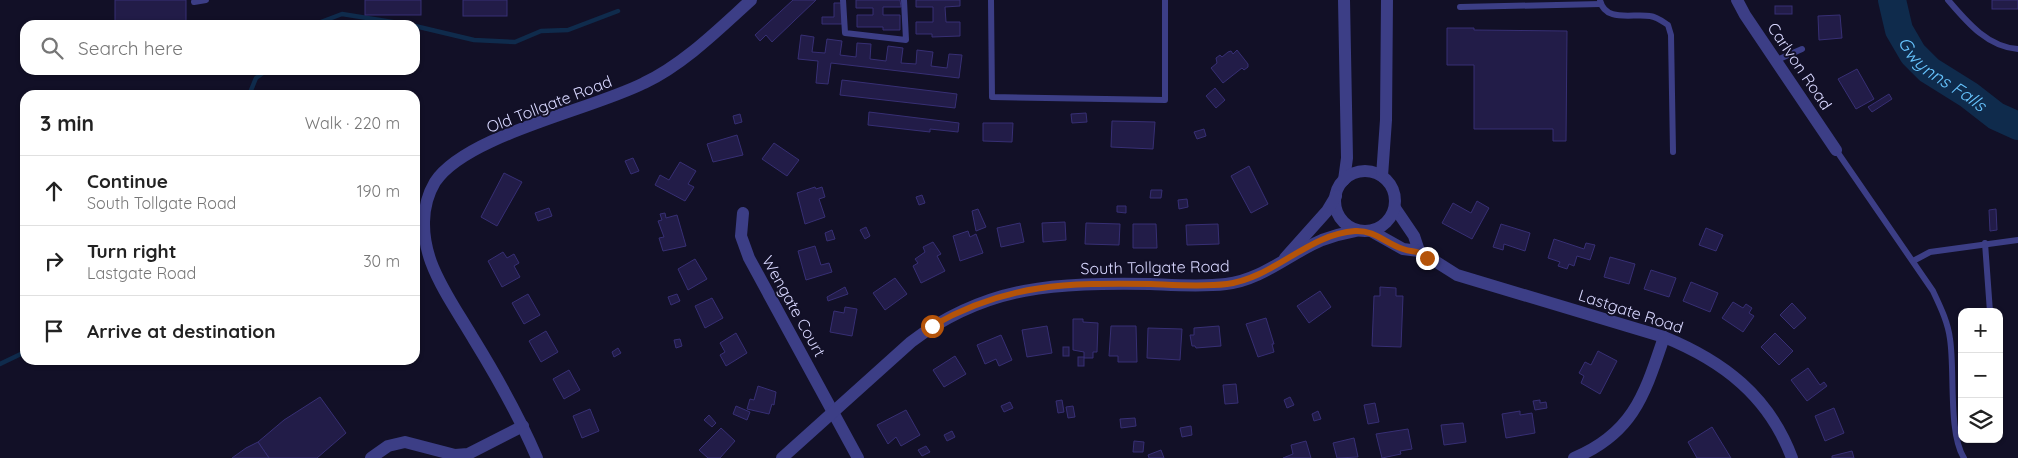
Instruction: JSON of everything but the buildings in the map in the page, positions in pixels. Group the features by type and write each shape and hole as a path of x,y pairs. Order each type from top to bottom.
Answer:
{"street":[{"name":"Old Tollgate Road","path":"537,458 523,426 432,264 424,237 424,217 435,182 448,168 486,144 520,129 615,97 646,82 674,64 751,0"},
{"path":"1344,0 1347,158 1344,180 1336,196 1336,210 1340,217 1355,231 1371,231 1388,222 1395,208 1394,190 1382,176 1365,171 1351,175 1344,180"},
{"path":"1382,176 1386,120 1387,0"},
{"name":"Carlvon Road","path":"1737,0 1836,150"},
{"name":"South Tollgate Road","path":"1282,262 1327,211 1336,196"},
{"path":"1395,208 1414,236 1419,251"},
{"name":"Wengate Court","path":"742,213 741,236 749,258 858,458"},
{"name":"South Tollgate Road","path":"782,458 832,411 932,326 983,301 1012,292 1088,283 1227,284 1251,278 1322,240 1355,231"},
{"name":"Lastgate Road","path":"1371,231 1404,249 1419,251 1457,275 1664,337 1695,350 1723,366 1745,386 1778,428 1792,458"},
{"path":"1574,458 1605,442 1636,408 1646,391 1664,337"},
{"path":"371,458 388,446 405,442 455,455 469,456 523,426"}],"lane":[{"path":"194,2 206,0"},
{"path":"843,0 845,33 906,40 904,0"},
{"path":"991,0 992,97 1165,100 1165,0"},
{"path":"1948,0 1967,22 1987,39 2018,48"},
{"path":"1460,6 1600,2 1606,12 1614,15 1650,16 1668,26 1671,35 1673,152"},
{"path":"1777,60 1802,50"},
{"path":"1836,150 1933,291 1944,314 1950,338 1956,432 1960,452 1964,458"},
{"path":"1913,261 1930,252 1942,252 1985,243 2018,240"},
{"path":"1985,243 1990,308"}],"waterway":[{"name":"Gwynns Falls","path":"1892,0 1899,30 1913,54 1929,70 1969,95 1996,116 2018,126"},
{"path":"420,27 474,40 515,42 541,31 568,30 618,11"},
{"path":"326,20 342,14 380,20"},
{"path":"251,90 256,78 260,75"},
{"path":"0,364 20,354"}],"route":[{"path":"932,326 983,301 1012,292 1050,286 1088,283 1227,284 1251,278 1264,272 1322,240 1355,231 1371,231 1404,249 1419,251 1427,258"}]}
